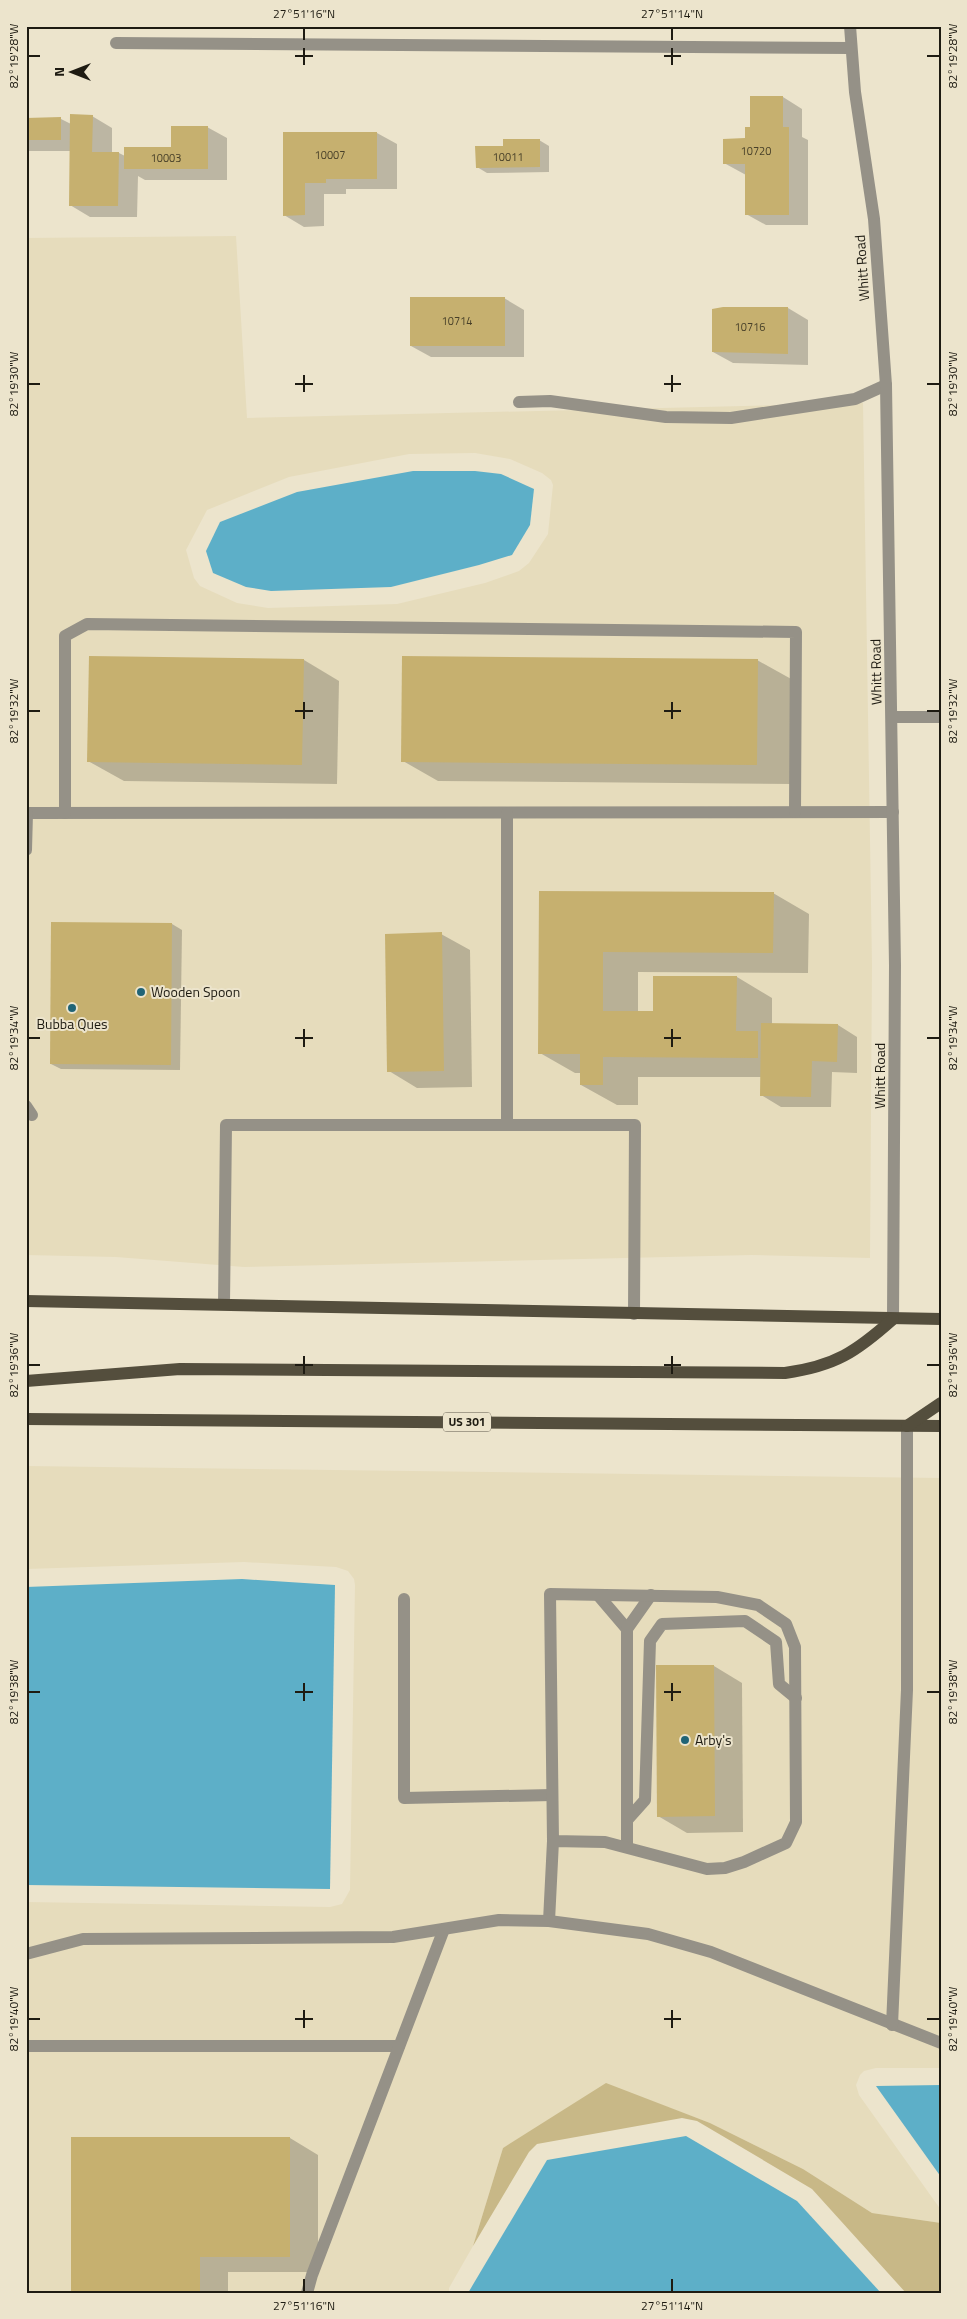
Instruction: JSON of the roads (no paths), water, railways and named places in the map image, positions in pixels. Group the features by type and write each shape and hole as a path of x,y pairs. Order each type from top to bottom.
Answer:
{"main road":[{"path":"26,1301 941,1319"},
{"path":"26,1381 180,1369 785,1373 812,1369 840,1360 868,1342 894,1319"},
{"path":"907,1426 941,1403"},
{"name":"US 301","path":"26,1419 941,1426"}],"street":[{"name":"Whitt Road","path":"850,26 850,48 874,219 886,385 896,965 894,1319"},
{"path":"116,43 850,48"},
{"path":"519,402 550,401 666,416 731,418 855,399 886,385"},
{"path":"65,813 65,636 87,624 796,632 796,812"},
{"path":"892,717 941,717"},
{"path":"26,850 27,813 893,812"},
{"path":"507,813 507,1126"},
{"path":"224,1304 226,1126 635,1126 634,1314"},
{"path":"892,2025 907,1690 907,1426"},
{"path":"549,1921 553,1841 550,1594 717,1597 758,1605 786,1624 795,1647 796,1698 796,1822 786,1843 744,1862 724,1868 707,1869 605,1842 553,1841"},
{"path":"598,1595 627,1630"},
{"path":"627,1847 627,1630 651,1595"},
{"path":"404,1600 404,1798 552,1795"},
{"path":"628,1818 645,1800 650,1641 662,1624 745,1621 776,1642 779,1684 796,1698"},
{"path":"26,1954 83,1939 393,1938 499,1920 549,1921 648,1934 711,1952 941,2043"},
{"path":"307,2293 312,2275 444,1929"},
{"path":"26,2046 399,2046"}],"water":[{"path":"413,471 475,471 501,474 534,489 530,525 512,555 391,587 271,591 246,587 213,573 206,551 220,522 297,492"},
{"path":"242,1579 335,1585 330,1889 26,1885 26,1587"},
{"path":"941,2085 941,2177 876,2086"},
{"path":"686,2136 797,2201 881,2293 468,2293 547,2160"}],"place":[{"name":"Wooden Spoon","path":"141,992"},
{"name":"Bubba Ques","path":"72,1008"},
{"name":"Arby's","path":"685,1740"}]}
